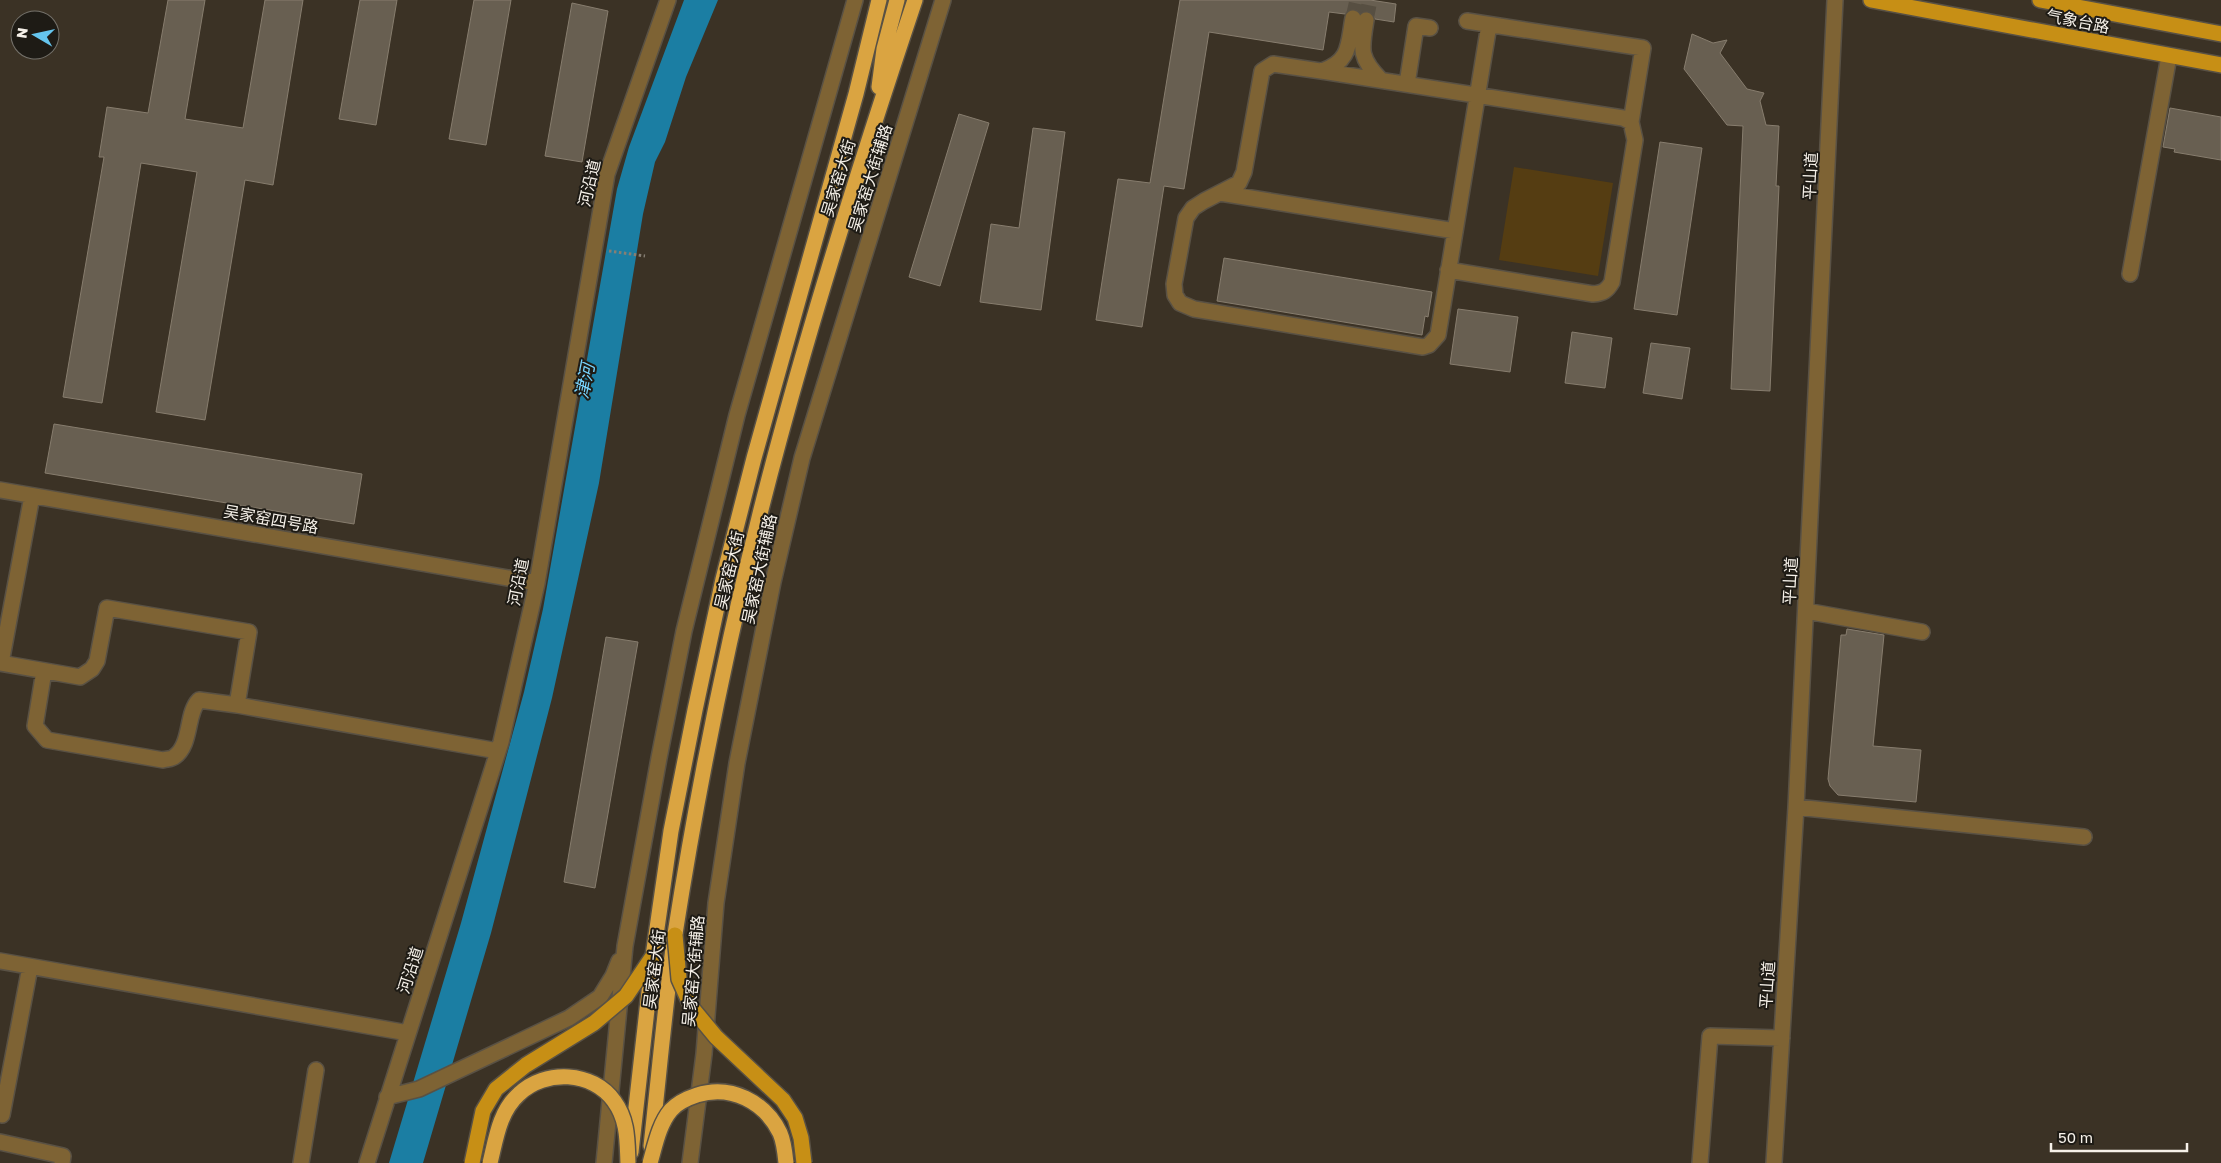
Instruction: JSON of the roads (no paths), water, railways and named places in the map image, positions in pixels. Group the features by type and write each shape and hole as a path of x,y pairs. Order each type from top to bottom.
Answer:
{"highway":[{"name":"吴家窑大街","path":"629,1163 671,831 723,579 754,458 816,242 879,0"},
{"path":"877,113 884,49 898,0"},
{"name":"吴家窑大街","path":"649,1163 675,935 722,680 752,548 781,433 835,247 915,0"},
{"path":"490,1163 499,1123 519,1094 546,1079 570,1076 588,1080 614,1100 627,1128 629,1163"},
{"path":"649,1163 656,1140 671,1110 684,1099 705,1093 717,1092 731,1092 746,1098 772,1118 781,1134 786,1163"}],"main road":[{"name":"气象台路","path":"1871,0 2221,65"},
{"name":"气象台路","path":"2040,0 2221,34"},
{"path":"675,935 679,979 692,1008 716,1037 783,1100 795,1118 804,1163"},
{"path":"472,1163 483,1111 496,1089 526,1065 594,1023 626,996 654,956"}],"street":[{"name":"河沿道","path":"367,1163 498,750 537,583 607,174 668,0"},
{"path":"604,1163 625,946 684,630 708,528 766,310 855,0"},
{"name":"吴家窑大街辅路","path":"690,1163 704,1054 716,903 737,763 773,582 802,458 943,0"},
{"name":"平山道","path":"1774,1163 1796,807 1835,0"},
{"path":"1322,71 1336,66 1343,59 1360,19 1364,60 1381,80"},
{"path":"1448,270 1593,294 1602,293 1608,288 1612,282 1635,140 1631,122 1643,48 1467,21"},
{"path":"1489,25 1478,95 1448,270 1438,335 1429,345 1423,347 1194,309 1180,303 1175,295 1174,284 1186,218 1193,208 1239,183 1244,172 1262,71 1273,64 1407,84 1478,95 1623,118 1631,122"},
{"path":"1407,84 1416,26 1430,28"},
{"path":"2130,274 2170,56"},
{"path":"1220,193 1455,231"},
{"name":"吴家窑四号路","path":"0,490 537,583"},
{"path":"32,496 0,663 80,677 92,669 97,661 107,608 249,632 237,705"},
{"path":"1806,611 1922,632"},
{"path":"44,671 35,726 46,740 163,760 175,757 182,746 194,705 199,700 498,750"},
{"path":"1796,807 2084,837"},
{"path":"387,1097 419,1090 454,1074 500,1049 533,1037 562,1022 600,997 613,976 625,946"},
{"path":"0,961 408,1033"},
{"path":"1,1120 30,967"},
{"path":"1700,1163 1710,1036 1782,1038"},
{"path":"301,1163 316,1070"},
{"path":"0,1142 63,1156 62,1163"}],"water":[{"name":"津河","path":"684,0 718,0 686,77 665,142 655,162 643,214 599,483 552,698 491,933 423,1163 389,1163 461,923 524,692 543,609 617,189 629,147"}],"tunnel":[{"path":"1353,18 1357,0"},
{"path":"1366,20 1370,0"}]}
